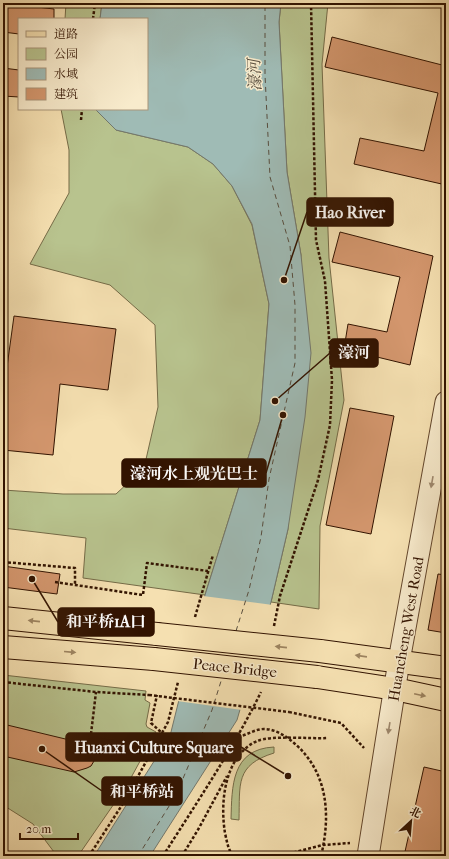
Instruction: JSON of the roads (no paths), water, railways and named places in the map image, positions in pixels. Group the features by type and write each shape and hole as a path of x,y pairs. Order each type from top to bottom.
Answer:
{"main road":[{"path":"3,618 320,651 446,668"},
{"name":"Peace Bridge","path":"3,647 154,659 317,677 395,689 446,700"}],"street":[{"name":"Huancheng West Road","path":"360,853 395,689 446,402"}],"water":[{"path":"102,3 281,3 279,22 287,172 301,255 311,353 305,417 288,529 271,602 237,720 150,856 94,856 170,736 205,595 260,420 269,304 252,224 232,186 213,164 188,147 116,130 96,110 148,110 148,18 100,18"}],"place":[{"name":"Hao River","path":"284,280"},
{"name":"濠河","path":"275,401"},
{"name":"濠河水上观光巴士","path":"283,415"},
{"name":"和平桥1A口","path":"32,579"},
{"name":"和平桥站","path":"42,749"},
{"name":"Huanxi Culture Square","path":"288,776"}]}
